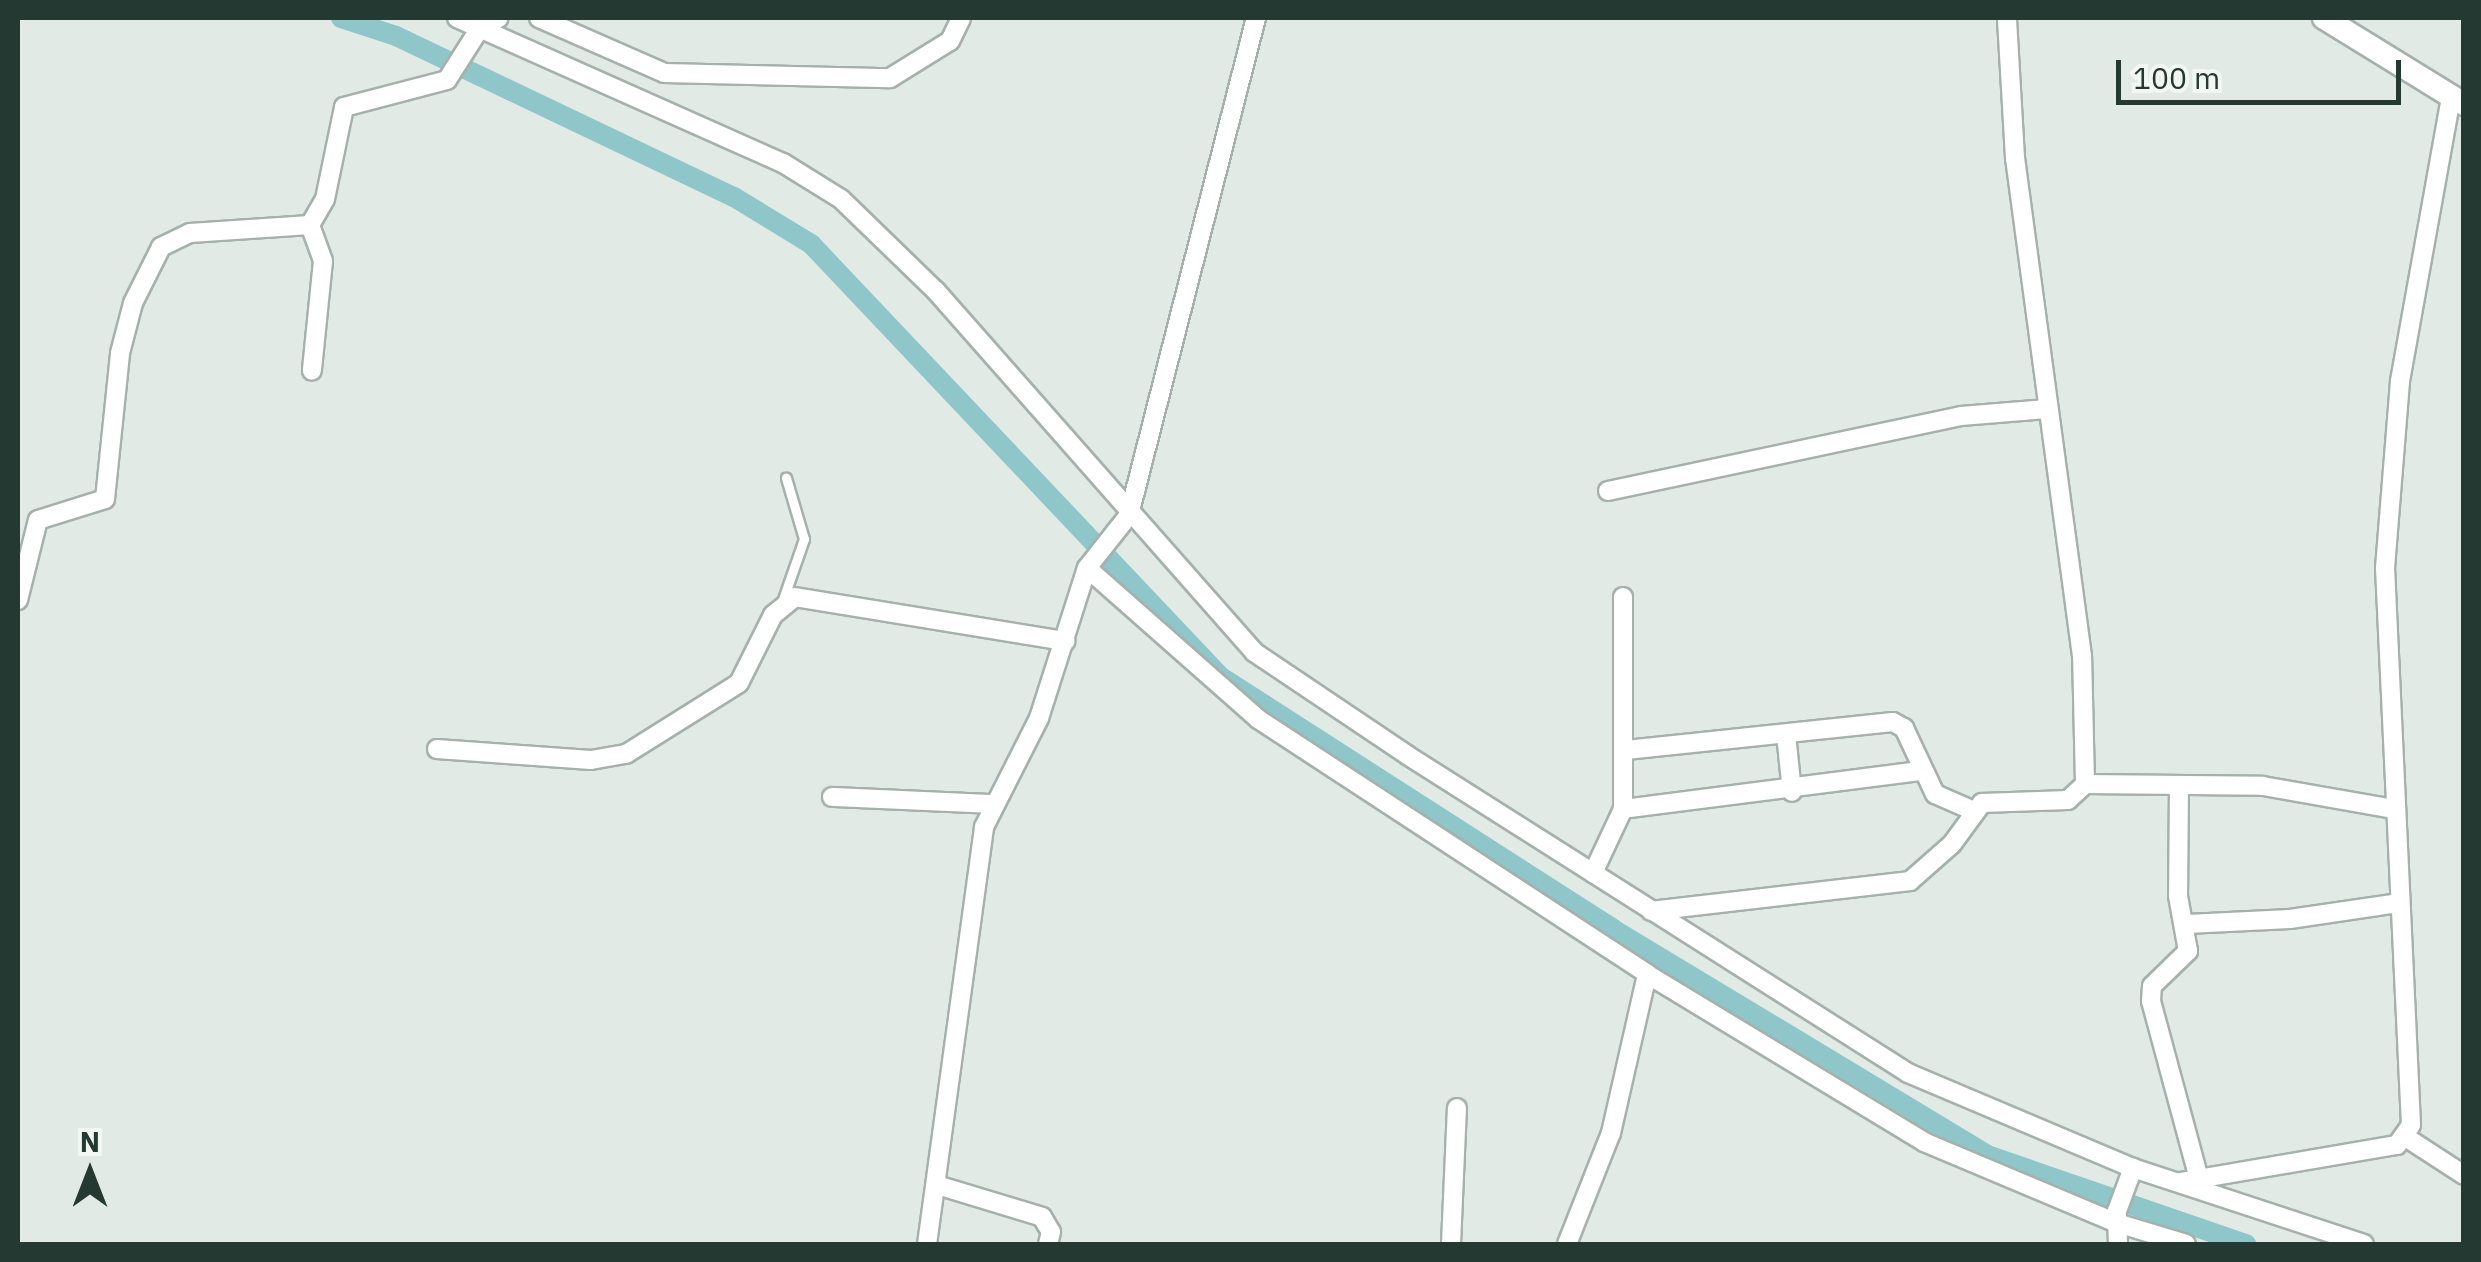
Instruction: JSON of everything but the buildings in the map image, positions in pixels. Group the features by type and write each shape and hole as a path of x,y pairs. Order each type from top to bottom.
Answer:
{"street":[{"path":"457,18 478,33 782,163 841,199 926,279 1124,521 1254,652 1594,873 1908,1073 2131,1174 2176,1183 2364,1244"},
{"path":"312,370 322,261 310,224 325,199 344,108 434,84 455,72 478,33 499,18"},
{"path":"539,18 664,72 890,78 950,42 961,18"},
{"path":"927,1244 970,914 992,804 1039,718 1091,561 1124,521 1256,18"},
{"path":"2007,18 2015,158 2086,690 2085,784"},
{"path":"2324,18 2458,100 2400,381 2388,525 2393,809 2407,1138"},
{"path":"18,600 38,520 104,499 120,353 134,303 161,247 190,233 310,224"},
{"path":"1608,491 1962,416 2047,409"},
{"path":"1091,561 1258,718 1648,974 1924,1142 2186,1244"},
{"path":"437,749 591,760 626,754 739,684 782,604 820,596 1064,641"},
{"path":"1594,873 1623,809 1624,597"},
{"path":"1626,750 1893,722 1904,728 1934,794 1972,810"},
{"path":"1786,734 1792,792"},
{"path":"1623,809 1792,792 1921,771"},
{"path":"1652,910 1910,881 1952,844 1972,810 1994,802 2068,800 2085,784 2264,786 2393,809"},
{"path":"2179,785 2178,896 2187,924 2188,951 2152,986 2152,1000 2199,1179"},
{"path":"832,797 992,804"},
{"path":"2187,924 2290,919 2398,903"},
{"path":"1566,1244 1611,1133 1648,974"},
{"path":"1451,1244 1457,1108"},
{"path":"2407,1138 2464,1175"},
{"path":"2176,1183 2398,1145 2407,1138"},
{"path":"2118,1244 2117,1217 2131,1174"},
{"path":"937,1185 1042,1217 1051,1232 1048,1244"}],"lane":[{"path":"782,604 804,538 786,478"}],"waterway":[{"path":"341,18 396,36 734,197 811,244 1221,677 1613,929 1990,1156 2246,1244"}]}
